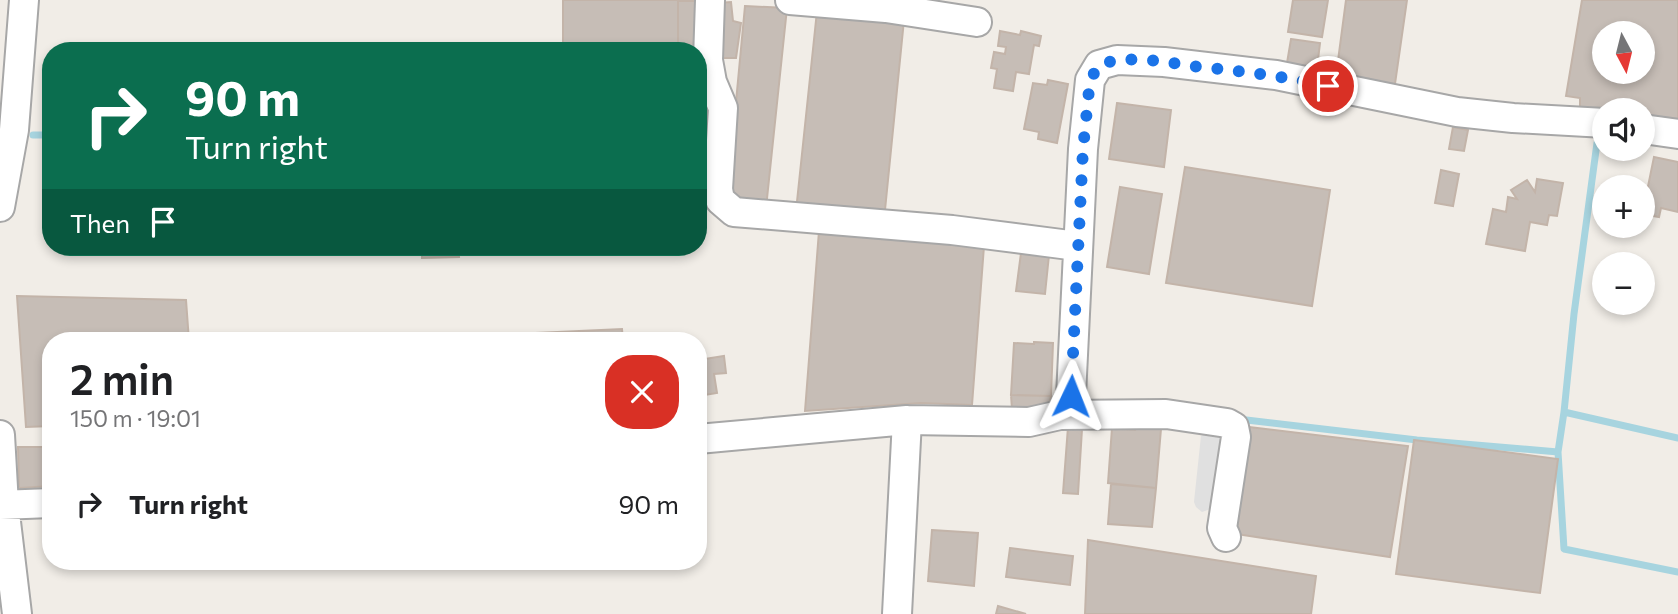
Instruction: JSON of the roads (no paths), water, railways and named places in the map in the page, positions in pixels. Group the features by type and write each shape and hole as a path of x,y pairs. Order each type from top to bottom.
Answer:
{"street":[{"path":"0,208 14,130 24,0"},
{"path":"710,0 708,60 712,82 723,108 718,189 720,200 734,212 951,230 1077,246"},
{"path":"790,0 886,8 977,22"},
{"path":"1060,415 1071,396 1077,246 1090,80 1099,65 1108,62 1164,62 1276,75 1457,112 1592,122"},
{"path":"1655,131 1678,134"},
{"path":"707,438 907,420 1029,422 1060,415 1166,415 1227,423 1234,427 1236,437 1222,528 1226,537"},
{"path":"897,614 907,420"},
{"path":"0,435 2,505 17,614"},
{"path":"2,505 42,503"}],"waterway":[{"path":"33,135 42,135"},
{"path":"1564,412 1595,161"},
{"path":"1558,452 1564,412 1678,438"},
{"path":"1238,419 1417,440 1558,452 1564,549 1678,572"}]}
